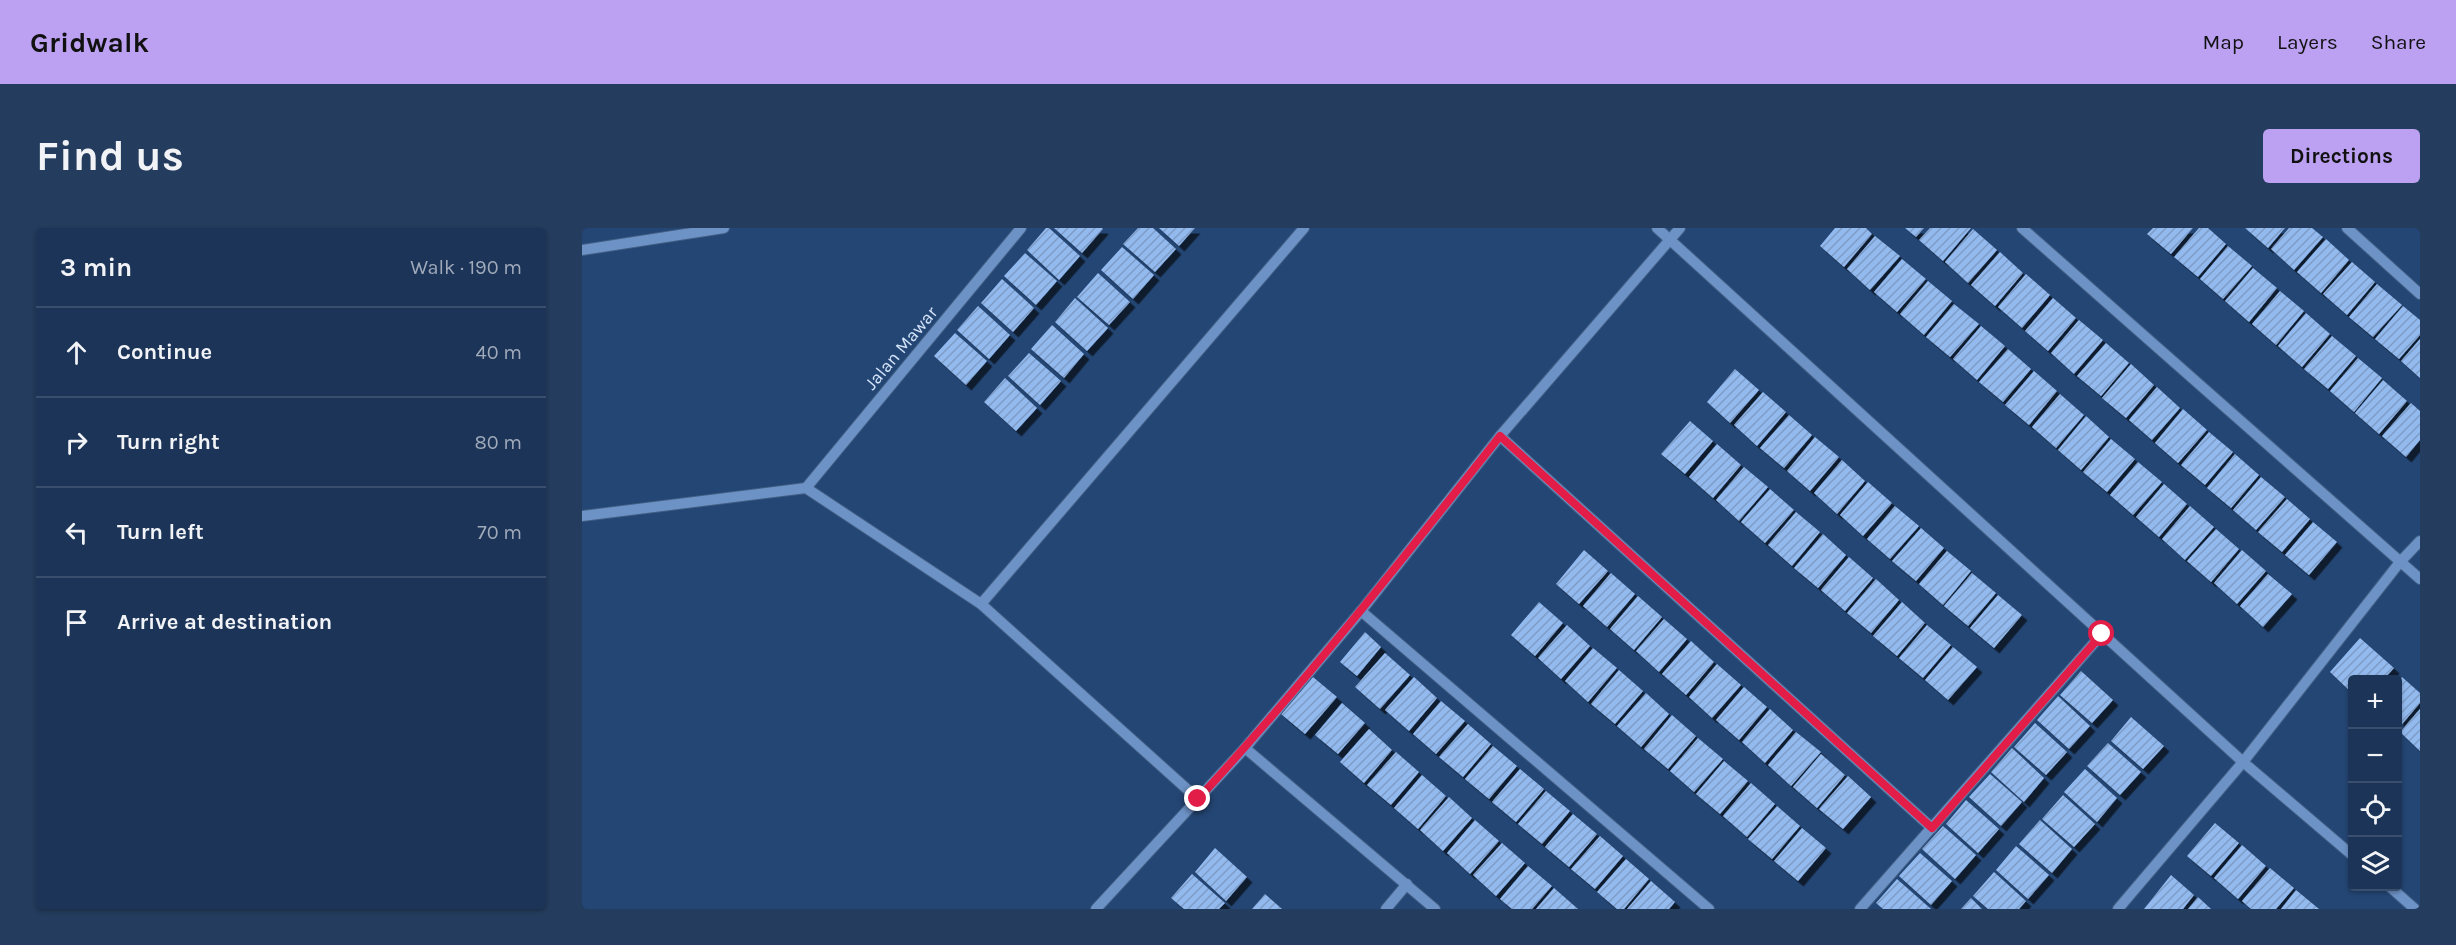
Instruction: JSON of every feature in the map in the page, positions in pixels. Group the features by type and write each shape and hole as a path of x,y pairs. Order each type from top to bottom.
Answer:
{"street":[{"path":"582,250 722,228"},
{"name":"Jalan Mawar","path":"806,488 1022,228"},
{"path":"981,604 1304,228"},
{"path":"1657,228 2243,762 2348,852"},
{"path":"1096,909 1245,748 1362,611 1500,436 1680,228"},
{"path":"2022,228 2420,579"},
{"path":"2347,228 2420,294"},
{"path":"1500,436 1932,828"},
{"path":"582,516 806,488 981,604 1198,799"},
{"path":"2118,909 2243,762 2400,562 2420,541"},
{"path":"1362,611 1709,909"},
{"path":"1860,909 2102,634"},
{"path":"1245,748 1435,909"},
{"path":"1386,909 1407,884"},
{"path":"2395,891 2415,909"}],"building":[{"path":"1046,228 1049,228 1080,256 1059,280 1027,250"},
{"path":"1054,228 1102,228 1103,229 1082,253"},
{"path":"1138,228 1153,228 1176,249 1155,272 1123,244"},
{"path":"1159,228 1195,228 1179,246"},
{"path":"1835,228 1866,228 1872,234 1844,267 1820,246"},
{"path":"1905,228 1924,228 1916,237"},
{"path":"1930,228 1971,228 1943,261 1919,240"},
{"path":"2153,228 2193,228 2171,254 2147,234"},
{"path":"2199,228 2208,228 2226,244 2198,277 2174,257"},
{"path":"2245,228 2285,228 2268,248"},
{"path":"2289,228 2312,228 2323,237 2294,270 2271,249"},
{"path":"1973,229 1997,250 1968,283 1945,262"},
{"path":"1875,236 1900,256 1870,290 1847,269"},
{"path":"2326,239 2349,260 2321,293 2297,272"},
{"path":"2228,246 2252,266 2223,299 2200,279"},
{"path":"1122,247 1154,275 1133,299 1101,270"},
{"path":"2000,252 2023,273 1995,306 1971,285"},
{"path":"1025,253 1057,281 1036,305 1004,276"},
{"path":"1902,259 1926,279 1897,312 1874,292"},
{"path":"2352,262 2375,282 2347,315 2323,294"},
{"path":"2253,268 2277,288 2249,322 2225,301"},
{"path":"1098,273 1130,302 1109,325 1077,297"},
{"path":"2026,274 2050,295 2022,328 1998,307"},
{"path":"1002,279 1034,308 1013,332 981,303"},
{"path":"1928,281 1952,301 1924,335 1900,314"},
{"path":"2377,284 2402,305 2373,337 2349,317"},
{"path":"2280,291 2304,311 2276,345 2252,324"},
{"path":"1075,298 1108,328 1087,351 1055,322"},
{"path":"2053,298 2076,318 2048,351 2025,331"},
{"path":"1954,304 1979,324 1950,357 1926,337"},
{"path":"978,306 1010,335 989,359 957,330"},
{"path":"2403,306 2420,320 2420,335 2399,359 2375,339"},
{"path":"2306,313 2330,334 2302,367 2278,346"},
{"path":"2079,320 2103,340 2074,374 2051,353"},
{"path":"1052,325 1084,354 1064,378 1031,349"},
{"path":"1981,326 2005,346 1977,380 1953,359"},
{"path":"955,333 987,361 966,385 934,356"},
{"path":"2332,336 2356,356 2328,389 2304,369"},
{"path":"2420,339 2420,378 2401,361"},
{"path":"2106,343 2129,363 2101,396 2077,376"},
{"path":"2008,349 2031,369 2003,402 1979,382"},
{"path":"1029,353 1061,381 1040,405 1008,376"},
{"path":"2358,358 2382,378 2354,412 2330,391"},
{"path":"2131,364 2154,385 2126,418 2102,398"},
{"path":"1735,369 1759,390 1730,423 1707,402"},
{"path":"2034,371 2057,391 2029,425 2005,405"},
{"path":"1005,378 1037,408 1016,431 984,402"},
{"path":"2383,380 2407,401 2379,434 2355,413"},
{"path":"2157,387 2180,408 2152,440 2129,420"},
{"path":"1763,392 1786,412 1757,446 1734,425"},
{"path":"2060,394 2084,415 2056,448 2032,427"},
{"path":"2411,403 2420,411 2420,440 2406,457 2382,436"},
{"path":"2183,409 2207,430 2178,463 2155,443"},
{"path":"1789,415 1812,435 1784,468 1760,448"},
{"path":"2086,416 2109,437 2081,470 2058,450"},
{"path":"1690,421 1713,441 1685,474 1661,454"},
{"path":"2209,432 2233,452 2205,485 2181,465"},
{"path":"1815,437 1839,457 1810,491 1787,471"},
{"path":"2111,439 2135,459 2107,492 2083,472"},
{"path":"1717,444 1741,465 1713,498 1689,477"},
{"path":"2235,454 2259,475 2231,508 2207,488"},
{"path":"1842,460 1865,481 1837,514 1814,493"},
{"path":"2138,462 2162,482 2133,515 2110,495"},
{"path":"1744,467 1768,487 1739,521 1716,500"},
{"path":"2261,477 2285,497 2256,530 2233,510"},
{"path":"1868,482 1892,503 1863,536 1840,515"},
{"path":"2164,484 2187,504 2159,537 2136,517"},
{"path":"1770,489 1794,510 1765,543 1741,522"},
{"path":"2287,499 2310,519 2282,552 2258,532"},
{"path":"1895,506 1919,526 1890,559 1867,539"},
{"path":"2190,506 2214,527 2185,560 2162,539"},
{"path":"1796,512 1820,532 1792,566 1768,545"},
{"path":"2313,522 2337,542 2309,575 2285,555"},
{"path":"1921,528 1944,548 1916,581 1892,561"},
{"path":"2216,529 2239,549 2211,582 2187,561"},
{"path":"1823,534 1846,555 1818,588 1794,568"},
{"path":"1584,550 1608,571 1579,604 1556,584"},
{"path":"2242,550 2266,571 2237,604 2214,583"},
{"path":"1947,551 1971,571 1943,605 1919,584"},
{"path":"1849,557 1873,578 1845,611 1821,590"},
{"path":"1611,573 1635,594 1607,627 1583,606"},
{"path":"1972,573 1996,593 1968,626 1944,606"},
{"path":"2268,574 2292,594 2263,627 2240,606"},
{"path":"1876,579 1899,600 1871,633 1847,613"},
{"path":"1998,595 2022,615 1994,648 1970,628"},
{"path":"1638,596 1662,617 1634,650 1610,629"},
{"path":"1539,602 1563,623 1535,656 1511,635"},
{"path":"1902,602 1925,623 1897,656 1873,636"},
{"path":"1664,619 1687,639 1659,672 1636,651"},
{"path":"1567,625 1590,646 1561,679 1538,658"},
{"path":"1927,625 1951,645 1923,678 1899,658"},
{"path":"1365,632 1381,647 1357,676 1340,662"},
{"path":"2360,638 2394,668 2388,675 2348,675 2348,689 2330,672"},
{"path":"1691,641 1714,662 1686,695 1662,674"},
{"path":"1953,647 1977,667 1948,700 1925,680"},
{"path":"1593,648 1617,668 1588,702 1565,681"},
{"path":"1385,653 1410,675 1380,709 1355,687"},
{"path":"1717,664 1741,685 1712,718 1689,697"},
{"path":"1619,670 1643,691 1615,724 1591,704"},
{"path":"2081,671 2113,700 2092,723 2060,695"},
{"path":"1313,677 1337,697 1305,734 1281,714"},
{"path":"1414,677 1437,698 1409,731 1385,710"},
{"path":"2402,677 2420,693 2420,703 2402,724"},
{"path":"1744,687 1767,707 1739,740 1716,720"},
{"path":"1646,693 1669,714 1641,747 1617,726"},
{"path":"2058,696 2090,726 2069,749 2037,720"},
{"path":"1441,701 1465,721 1436,754 1413,734"},
{"path":"1342,703 1365,723 1338,754 1315,735"},
{"path":"1770,709 1793,730 1765,763 1742,742"},
{"path":"2420,709 2420,751 2402,734 2402,730"},
{"path":"1672,715 1696,736 1668,769 1644,749"},
{"path":"2131,717 2164,746 2143,769 2111,741"},
{"path":"2035,723 2067,752 2046,775 2014,747"},
{"path":"1468,724 1491,744 1463,777 1439,757"},
{"path":"1369,729 1392,750 1364,783 1340,762"},
{"path":"1796,732 1821,752 1791,786 1768,765"},
{"path":"1698,738 1723,759 1694,792 1670,771"},
{"path":"2108,743 2141,772 2120,795 2087,766"},
{"path":"1493,746 1517,766 1489,799 1465,779"},
{"path":"2012,748 2044,778 2024,802 1991,772"},
{"path":"1396,752 1419,772 1391,805 1367,785"},
{"path":"1821,754 1845,775 1817,808 1793,787"},
{"path":"1724,761 1748,781 1720,814 1696,794"},
{"path":"1520,769 1544,789 1516,822 1492,802"},
{"path":"2085,769 2117,798 2097,822 2064,792"},
{"path":"1990,774 2022,802 2001,826 1969,797"},
{"path":"1422,775 1446,796 1418,829 1394,808"},
{"path":"1848,776 1871,797 1843,829 1819,809"},
{"path":"1751,783 1775,804 1747,837 1723,816"},
{"path":"1546,791 1570,811 1542,844 1518,824"},
{"path":"2063,795 2095,824 2074,847 2042,819"},
{"path":"1449,797 1472,818 1443,851 1420,830"},
{"path":"1966,800 1999,829 1978,853 1946,824"},
{"path":"1777,806 1800,826 1772,859 1748,839"},
{"path":"1573,814 1597,834 1569,867 1545,847"},
{"path":"1475,820 1499,841 1470,874 1447,853"},
{"path":"2040,820 2072,849 2052,873 2019,844"},
{"path":"2215,823 2239,843 2211,876 2187,856"},
{"path":"1943,826 1976,855 1955,879 1922,849"},
{"path":"1802,828 1826,848 1798,881 1774,861"},
{"path":"1600,836 1623,856 1595,889 1571,869"},
{"path":"1502,843 1525,863 1496,896 1473,875"},
{"path":"2242,845 2266,866 2238,899 2214,878"},
{"path":"2016,846 2049,875 2028,899 1996,870"},
{"path":"1215,848 1247,877 1226,901 1195,872"},
{"path":"1920,853 1952,881 1931,905 1899,876"},
{"path":"1626,859 1649,879 1624,909 1617,909 1597,892"},
{"path":"1528,866 1552,886 1532,909 1512,909 1500,899"},
{"path":"2270,868 2294,888 2276,909 2251,909 2242,901"},
{"path":"1994,872 2026,901 2019,909 1988,909 1973,896"},
{"path":"1192,874 1225,903 1219,909 1184,909 1171,898"},
{"path":"2171,875 2194,895 2183,909 2144,909"},
{"path":"1897,879 1931,909 1883,909 1876,903"},
{"path":"1651,881 1675,902 1669,909 1627,909"},
{"path":"1554,888 1578,909 1536,909"},
{"path":"2296,890 2319,909 2281,909"},
{"path":"1265,894 1282,909 1252,909"},
{"path":"2198,897 2211,909 2188,909"},
{"path":"1971,898 1982,909 1961,909"}],"route":[{"path":"1198,799 1245,748 1362,611 1500,436 1932,828 2102,634"}]}
